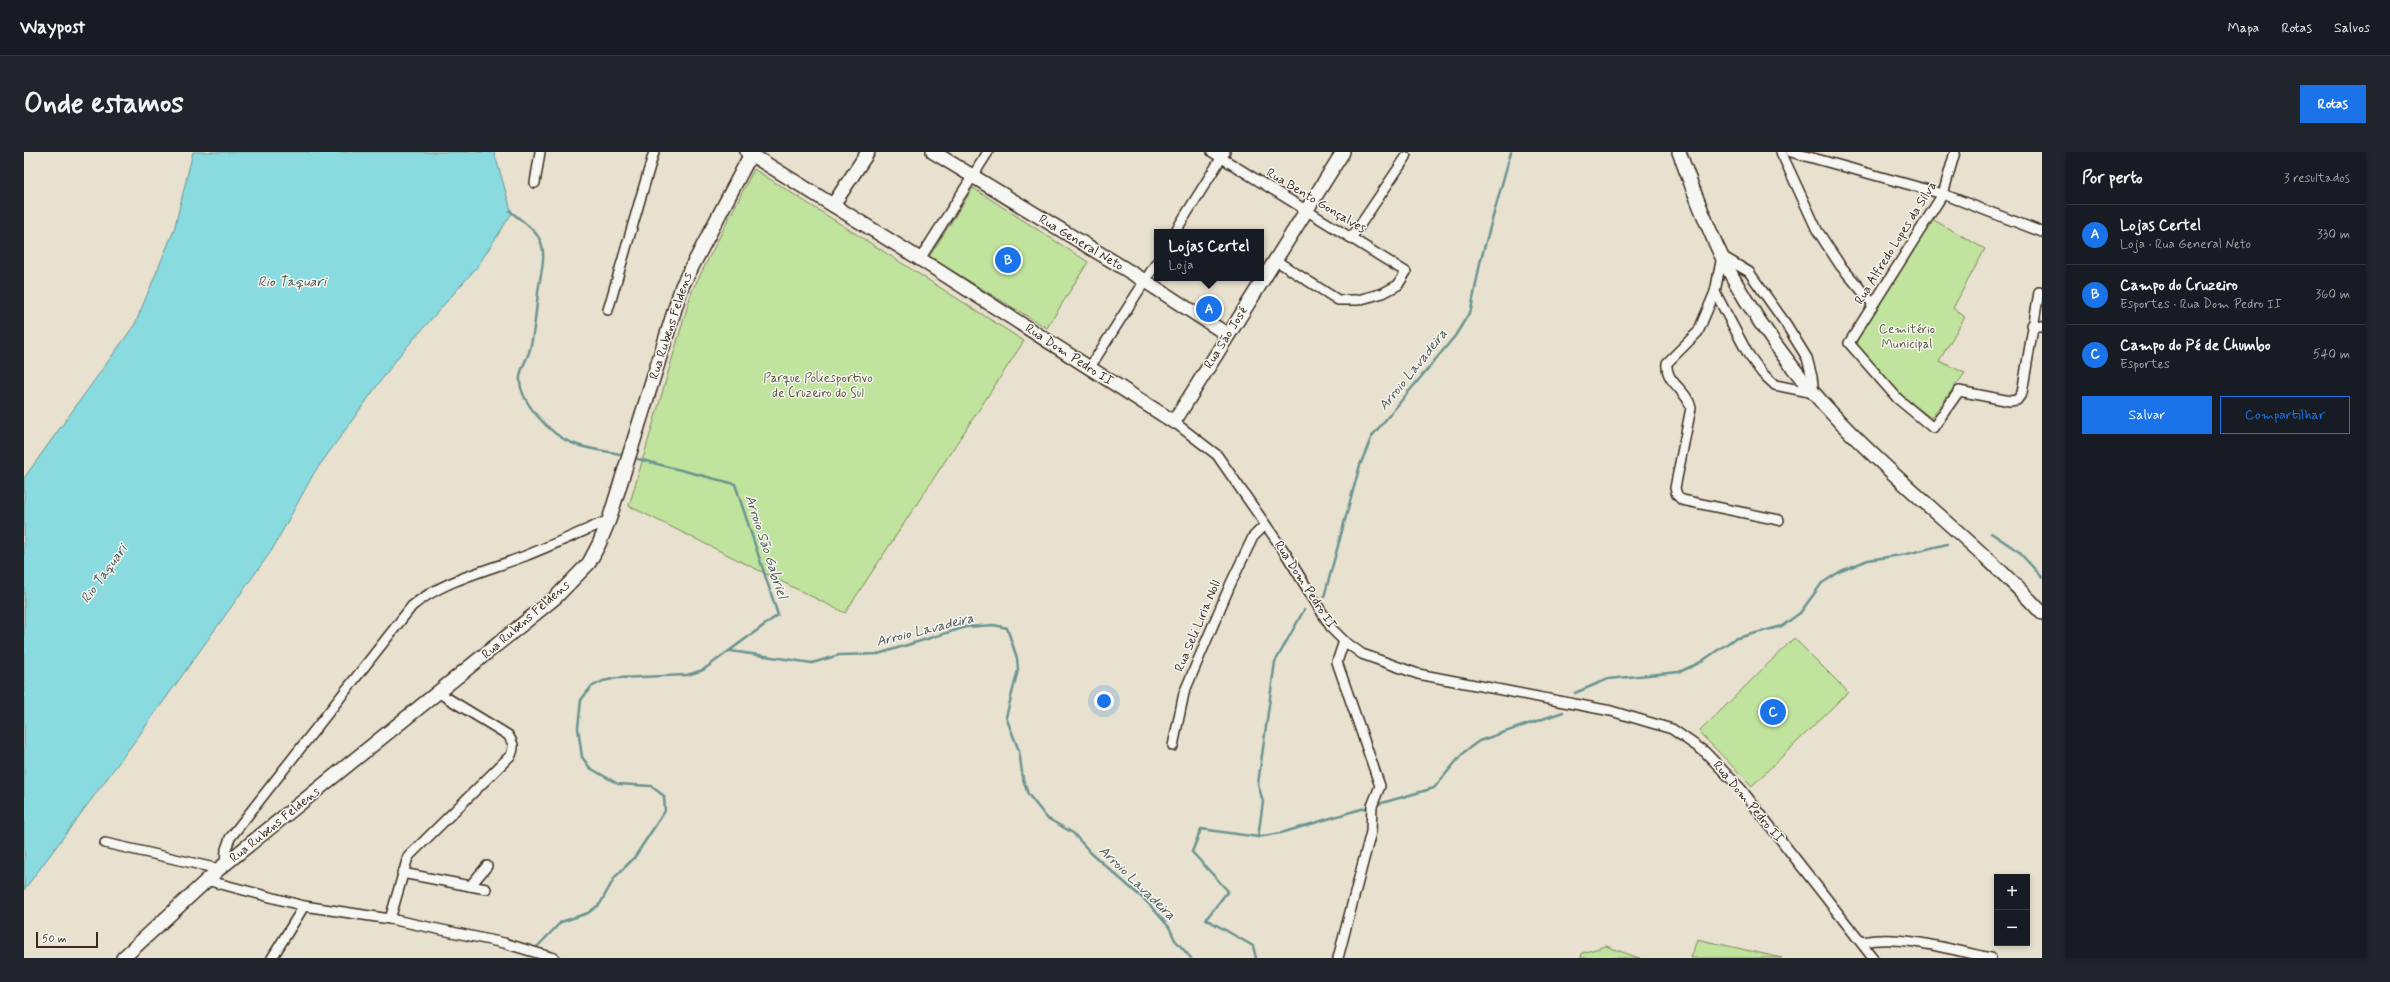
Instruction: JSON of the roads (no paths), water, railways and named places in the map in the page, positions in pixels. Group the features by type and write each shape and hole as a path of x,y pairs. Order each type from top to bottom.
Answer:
{"main road":[{"path":"832,205 868,152"},
{"name":"Rua General Neto","path":"933,152 1145,281 1228,335"},
{"name":"Rua São José","path":"1264,276 1342,152"},
{"path":"1679,152 1722,256 1763,325 1814,393 1872,455 1987,557 2042,613"},
{"name":"Rua Dom Pedro II","path":"750,153 920,259 1174,422"},
{"name":"Rua Rubens Feldens","path":"123,958 206,880 439,693 556,596 589,562 609,520 682,286 750,153"},
{"name":"Rua São José","path":"1174,422 1261,281"}],"street":[{"path":"535,183 540,152"},
{"path":"608,310 654,152"},
{"path":"920,259 988,152"},
{"name":"Rua Bento Gonçalves","path":"1212,152 1223,155 1406,272 1398,285 1383,293 1358,300 1338,300 1274,260"},
{"path":"1781,152 1817,230 1840,265 1873,304"},
{"path":"1791,152 1943,194 2042,232"},
{"name":"Rua Alfredo Lopes da Silva","path":"1956,152 1943,194 1849,343 1898,400 1933,428 1959,391 2010,401 2017,400 2022,393 2032,325"},
{"path":"1177,229 1223,155"},
{"path":"1352,237 1406,157"},
{"path":"1715,292 1741,343 1762,373 1775,385 1814,393 1807,358 1786,324 1748,272 1722,256 1715,292 1698,332 1667,363 1668,376 1686,396 1691,408 1675,488 1677,495 1682,500 1780,520"},
{"path":"1090,367 1154,267"},
{"path":"2039,292 2032,325 2042,327"},
{"name":"Rua Dom Pedro II","path":"1174,422 1217,455 1286,554 1332,629 1344,642 1362,654 1418,674 1611,710 1672,729 1705,752 1741,789 1874,958"},
{"path":"105,843 222,867 230,838 412,606 427,593 526,555 609,520"},
{"name":"Rua Seli Liria Noll","path":"1173,746 1184,693 1237,570 1253,537 1265,525"},
{"path":"1338,958 1371,832 1372,806 1380,786 1337,662 1344,642"},
{"path":"390,919 402,873 408,857 511,755 514,748 513,742 508,735 439,693"},
{"path":"470,886 486,866"},
{"path":"402,873 486,890"},
{"path":"206,880 304,906 390,919 538,952 554,958"},
{"path":"272,958 304,906"},
{"path":"1862,942 1886,940 1916,943 1991,958"}],"water":[{"name":"Rio Taquari","path":"193,152 494,152 512,213 477,267 398,357 314,473 272,550 143,730 24,890 24,478 135,324 174,230"}],"waterway":[{"name":"Arroio Lavadeira","path":"1324,597 1360,465 1372,436 1455,336 1471,310 1480,263 1511,152"},
{"name":"Arroio São Gabriel","path":"510,211 530,227 536,234 542,244 543,251 543,265 533,334 529,352 520,377 524,396 537,416 555,433 564,439 585,447 625,455"},
{"name":"Arroio São Gabriel","path":"535,949 561,922 588,913 600,904 615,877 634,858 665,811 664,796 651,786 618,784 590,768 582,757 578,728 581,700 591,687 603,681 617,678 687,675 703,670 778,615 735,484 634,458"},
{"path":"1991,533 2018,551 2042,577"},
{"path":"1575,693 1608,679 1679,672 1699,663 1734,639 1782,626 1800,613 1822,583 1841,571 1868,560 1907,554 1947,544"},
{"name":"Arroio Lavadeira","path":"1258,837 1263,802 1258,784 1275,662 1304,610"},
{"name":"Arroio Lavadeira","path":"731,651 812,663 839,655 878,654 966,627 994,625 1007,628 1017,658 1018,670 1006,717 1019,751 1023,779 1028,794 1047,818 1073,833 1091,853 1148,903 1169,927 1175,940 1191,958"},
{"path":"1375,805 1434,788 1464,752 1479,741 1563,712"},
{"name":"Arroio Lavadeira","path":"1256,958 1253,946 1206,919 1228,891 1192,852 1201,829 1258,837 1281,833 1371,806"}],"place":[{"name":"Campo do Cruzeiro","path":"1008,260"},
{"name":"Lojas Certel","path":"1209,309"},
{"name":"Campo do Pé de Chumbo","path":"1773,712"}],"park label":[{"name":"Cemitério Municipal","path":"1907,336"},
{"name":"Parque Poliesportivo de Cruzeiro do Sul","path":"818,386"}]}
